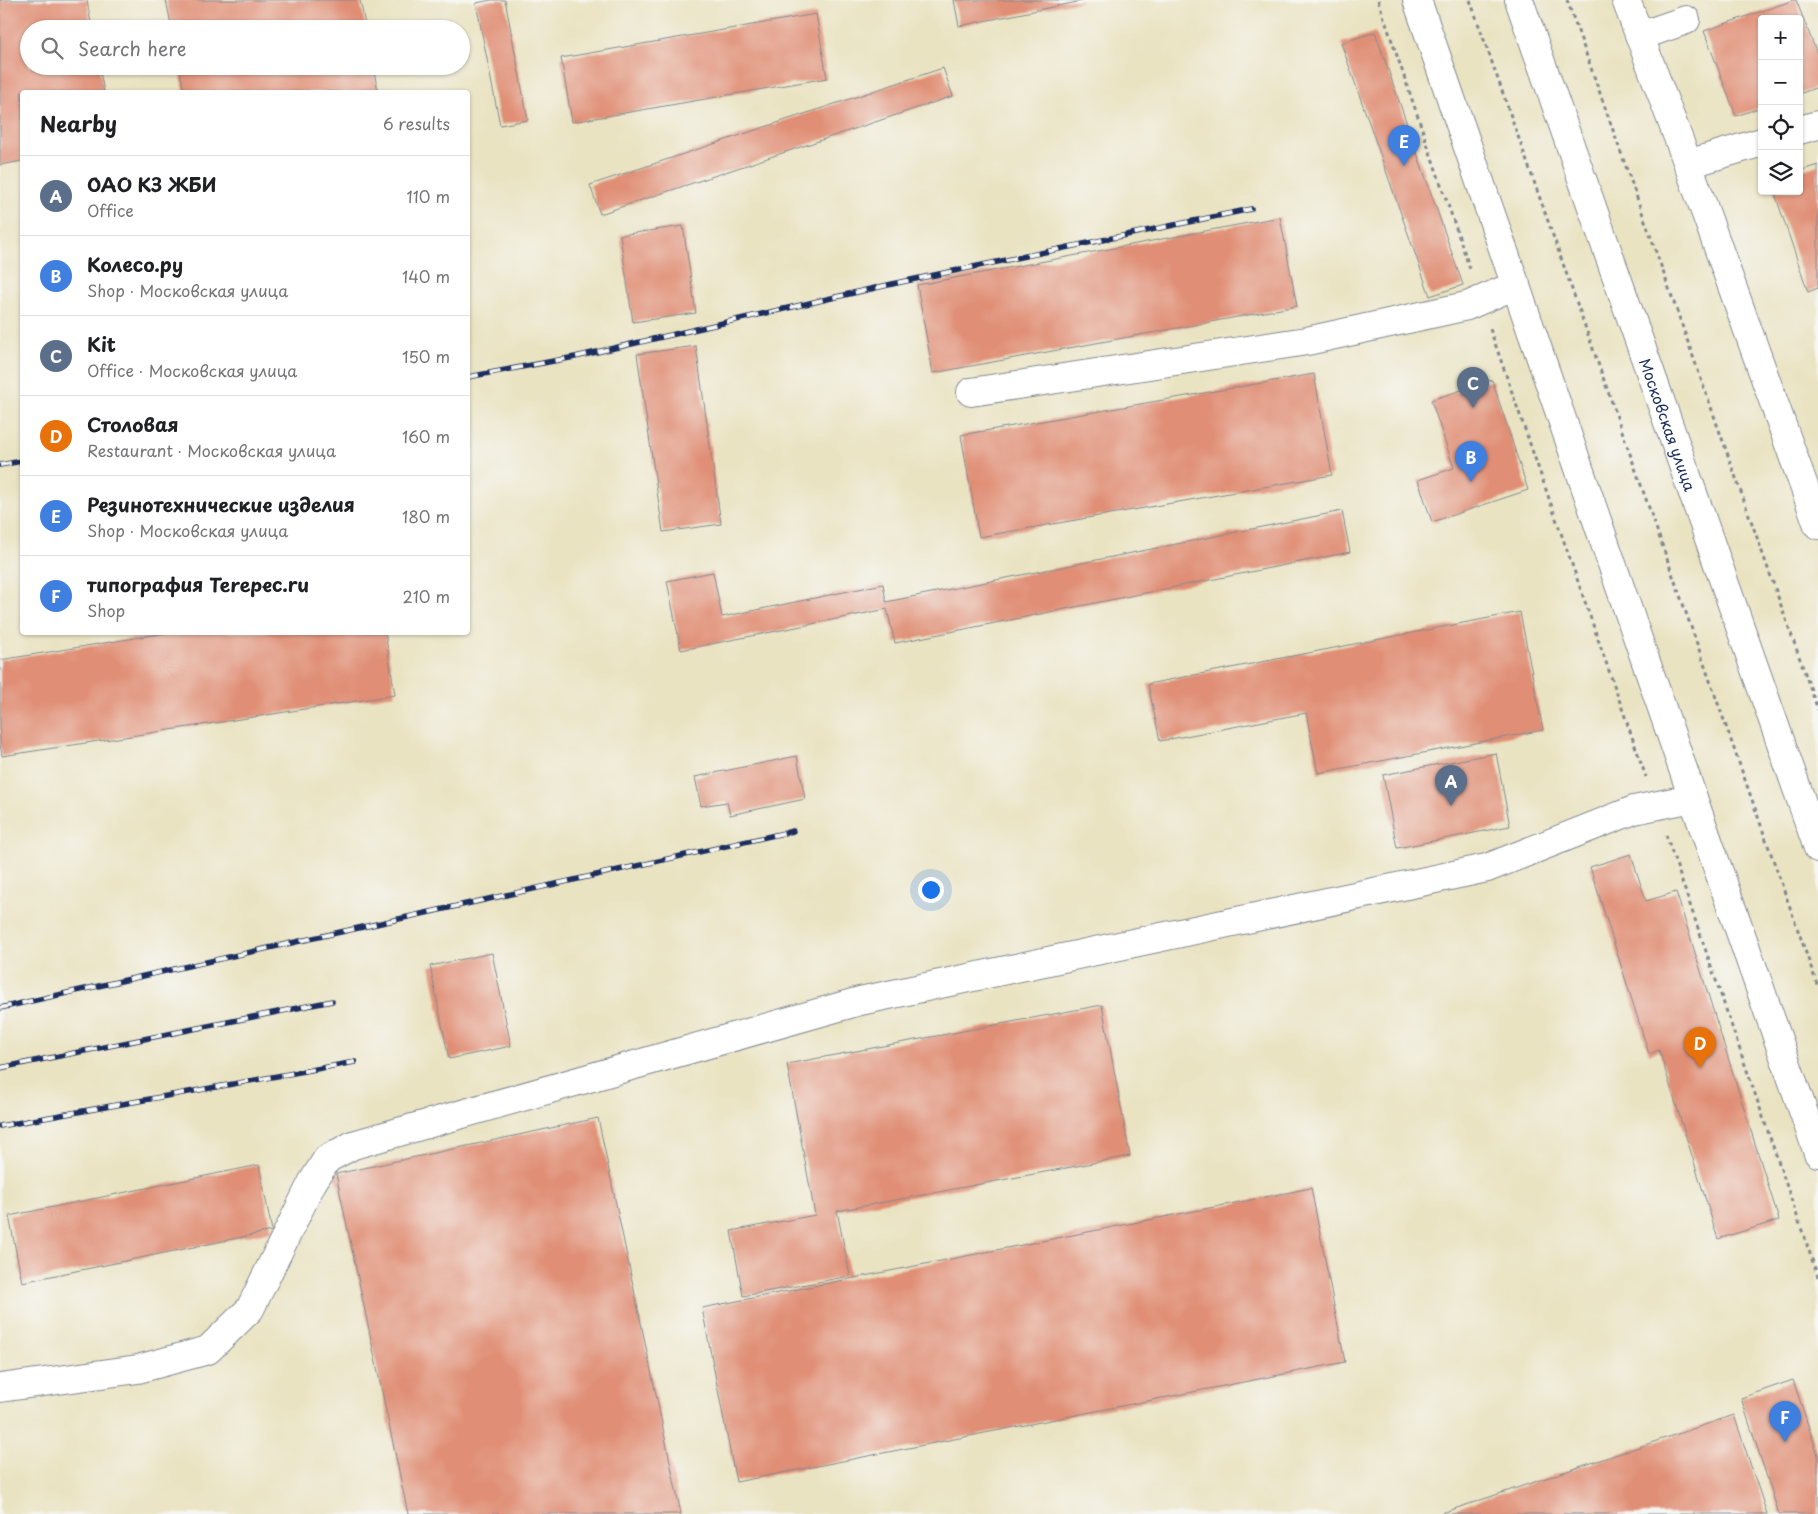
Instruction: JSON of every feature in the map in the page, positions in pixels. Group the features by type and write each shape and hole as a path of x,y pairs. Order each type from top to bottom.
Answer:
{"main road":[{"path":"1417,0 1818,1153"},
{"name":"Московская улица","path":"1519,0 1818,848"},
{"path":"1626,0 1817,518"},
{"path":"1640,36 1686,20"},
{"path":"1803,129 1818,125"},
{"path":"1688,164 1758,143"},
{"path":"971,392 1307,341 1466,306 1516,285"},
{"path":"0,1388 138,1369 208,1350 250,1309 312,1183 327,1159 353,1145 860,1001 1487,868 1634,810 1693,798"}],"path":[{"path":"1378,0 1818,1276"},
{"path":"1470,0 1818,986"},
{"path":"1568,0 1818,710"}],"building":[{"path":"0,0 87,0 90,20 20,20 20,75 101,75 104,90 20,90 20,161 0,165"},
{"path":"166,0 360,0 364,20 170,20"},
{"path":"505,0 528,120 500,125 476,3"},
{"path":"954,0 1081,0 1082,1 959,26"},
{"path":"1794,0 1796,0 1802,15 1758,15 1758,108 1736,116 1704,31"},
{"path":"816,14 827,78 572,122 561,58"},
{"path":"1803,18 1818,56 1818,87 1803,93"},
{"path":"1375,32 1463,285 1430,296 1341,43"},
{"path":"943,68 953,96 600,214 590,185"},
{"path":"181,75 375,75 378,90 184,90"},
{"path":"1818,165 1818,288 1808,292 1775,195 1803,195 1803,170"},
{"path":"1280,217 1297,306 933,373 917,285"},
{"path":"683,226 696,313 633,322 620,235"},
{"path":"696,346 721,524 663,532 637,354"},
{"path":"1314,374 1332,475 979,537 961,435"},
{"path":"1492,380 1528,490 1432,522 1418,480 1454,468 1431,400"},
{"path":"1342,511 1350,552 895,643 887,609 681,650 667,581 713,572 722,617 883,584 886,602"},
{"path":"1520,612 1543,730 1318,773 1306,713 1160,741 1148,684"},
{"path":"154,635 385,635 395,695 2,756 0,744 0,660"},
{"path":"1496,753 1510,826 1397,848 1383,775"},
{"path":"797,756 805,799 730,815 727,802 701,806 695,777"},
{"path":"1631,854 1646,901 1676,892 1779,1220 1718,1239 1659,1050 1649,1054 1590,867"},
{"path":"492,953 511,1046 449,1059 430,966"},
{"path":"1102,1005 1130,1156 837,1211 850,1276 743,1296 731,1231 815,1215 787,1064"},
{"path":"598,1118 681,1514 408,1514 336,1174"},
{"path":"259,1165 272,1231 22,1282 9,1216"},
{"path":"1311,1188 1345,1362 736,1482 702,1308"},
{"path":"1793,1380 1818,1455 1818,1514 1779,1514 1741,1398"},
{"path":"1734,1415 1767,1514 1439,1514"}],"railway":[{"path":"470,377 575,357 901,282 1251,209"},
{"path":"0,465 20,461"},
{"path":"0,1008 793,831"},
{"path":"0,1068 332,1001"},
{"path":"0,1126 355,1062"}],"place":[{"name":"Резинотехнические изделия","path":"1404,166"},
{"name":"Kit","path":"1473,408"},
{"name":"Колесо.ру","path":"1471,482"},
{"name":"ОАО КЗ ЖБИ","path":"1451,806"},
{"name":"Столовая","path":"1700,1068"},
{"name":"типография Terepec.ru","path":"1785,1442"}]}
